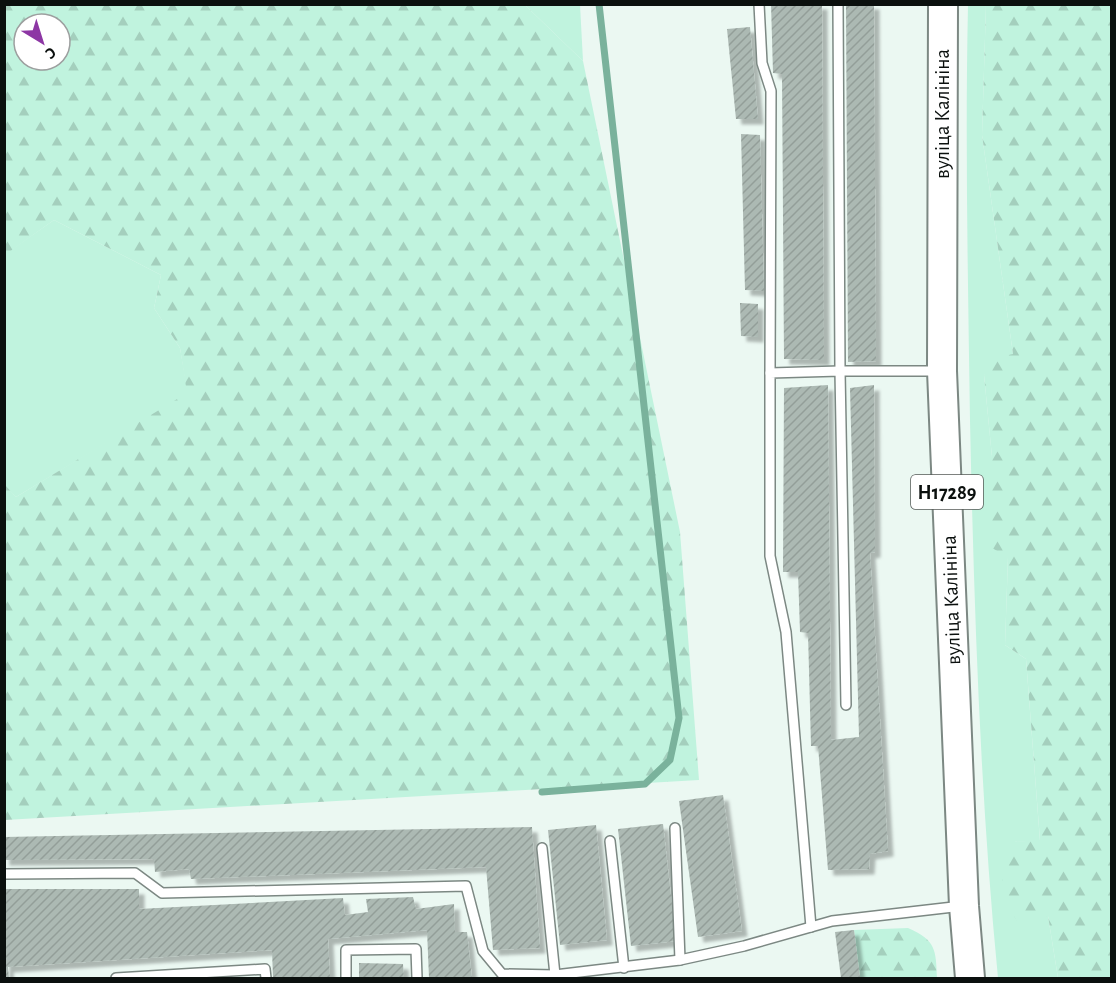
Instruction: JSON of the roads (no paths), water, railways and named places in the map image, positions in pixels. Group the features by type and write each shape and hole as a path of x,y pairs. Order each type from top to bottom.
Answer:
{"main road":[{"name":"вуліца Калініна","path":"943,4 942,371 964,906 970,978"}],"lane":[{"path":"759,4 762,63 771,91 770,556 786,632 811,927"},
{"path":"838,4 840,371 846,705"},
{"path":"770,373 942,371"},
{"path":"675,828 680,960"},
{"path":"610,841 624,968"},
{"path":"542,848 555,975"},
{"path":"4,874 135,873 162,893 466,886 483,951 502,974 555,975 680,960 744,946 832,921 964,906"},
{"path":"346,978 346,950 416,949 417,978"},
{"path":"116,978 266,969 266,978"}],"waterway":[{"path":"542,792 645,784 670,760 679,718 599,4"}]}
